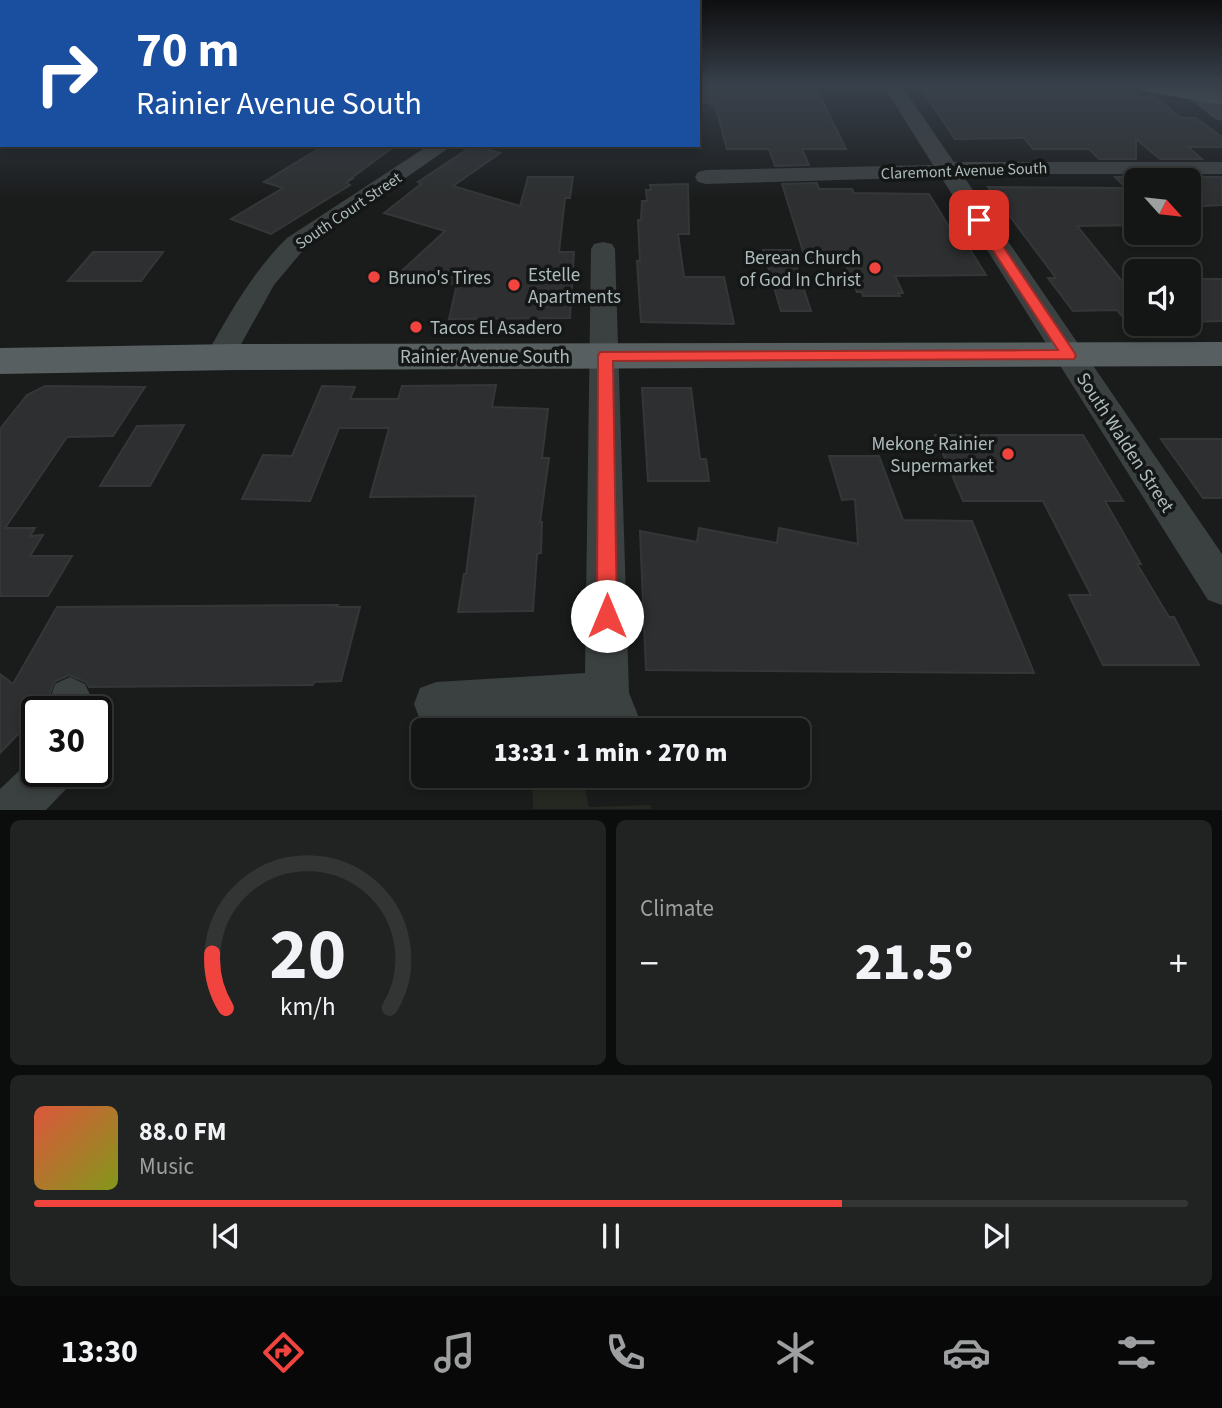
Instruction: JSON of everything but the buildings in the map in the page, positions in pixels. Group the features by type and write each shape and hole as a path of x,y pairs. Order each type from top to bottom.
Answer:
{"main road":[{"name":"Rainier Avenue South","path":"0,361 220,357 1222,354"}],"street":[{"name":"South Walden Street","path":"916,123 1222,587"},
{"name":"South Court Street","path":"220,357 263,279 296,243 440,147"},
{"name":"Claremont Avenue South","path":"706,177 965,167 1222,168"},
{"path":"436,704 615,711 603,248"},
{"path":"13,810 35,787"}],"shaded area":[{"path":"532,788 585,788 589,807 651,805 651,809 533,809"}],"place":[{"name":"Berean Church of God In Christ","path":"875,268"},
{"name":"Bruno's Tires","path":"374,277"},
{"name":"Estelle Apartments","path":"514,285"},
{"name":"Tacos El Asadero","path":"416,327"},
{"name":"Mekong Rainier Supermarket","path":"1008,454"}],"route":[{"path":"607,616 606,356 1069,356 979,220"}]}
